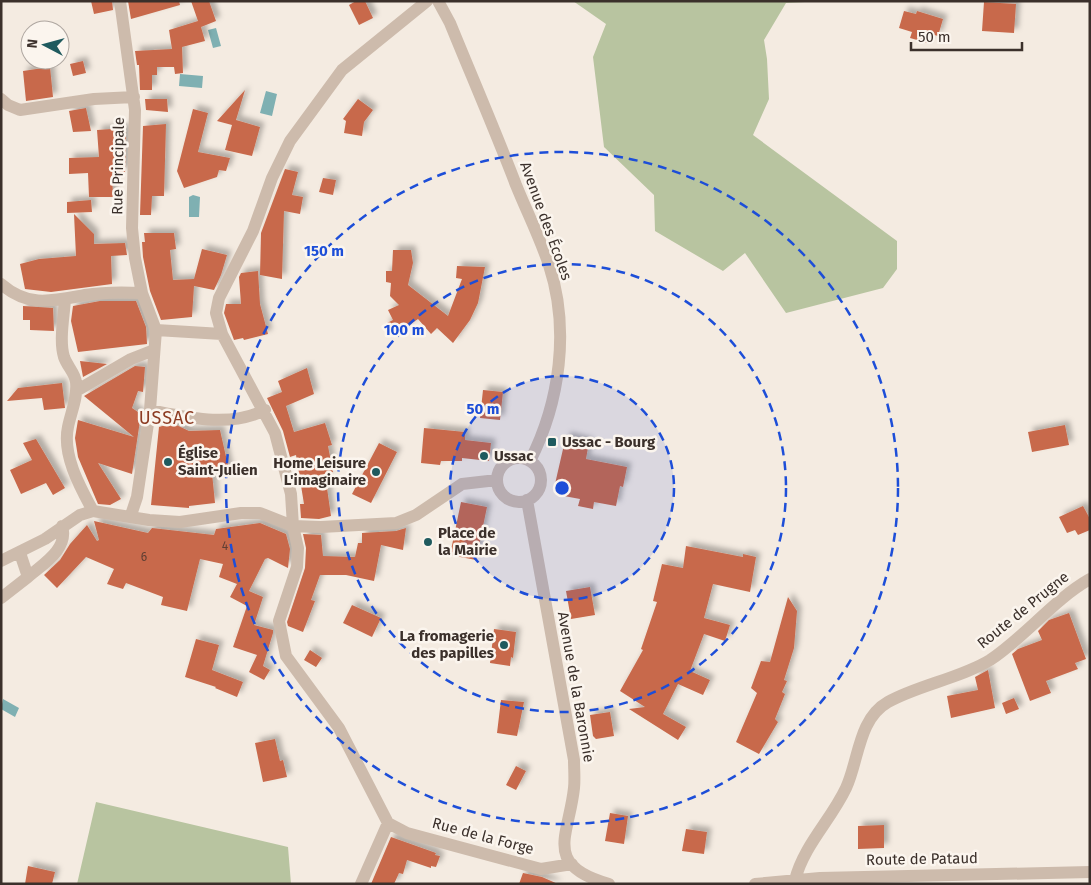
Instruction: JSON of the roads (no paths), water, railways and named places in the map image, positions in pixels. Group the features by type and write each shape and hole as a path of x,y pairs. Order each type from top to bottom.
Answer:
{"street":[{"name":"Rue Principale","path":"120,1 134,97 135,156 132,228 134,258 142,293 156,330"},
{"path":"361,884 388,822 340,728 286,656 279,621 296,567 298,548 293,526 290,494 278,442 265,410 222,334 216,313 219,298 253,232 272,178 290,141 342,70 427,1"},
{"name":"Avenue des Écoles","path":"438,1 450,23 537,232 560,312 560,350 554,394 544,433 530,461"},
{"path":"1,99 8,105 20,110 94,100 134,97"},
{"path":"1,284 17,296 39,302 65,300 86,295 142,293"},
{"path":"65,300 64,358 76,379 76,391 67,430 67,444 76,476 93,511"},
{"path":"131,515 138,497 150,410 156,330 222,334"},
{"path":"76,391 131,360 154,350"},
{"path":"150,410 203,420 252,416 265,410"},
{"path":"518,458 530,461 539,471 540,485 538,492 527,500 520,502 507,498 502,494 497,480 500,467 505,462 518,458"},
{"path":"1,561 20,553 80,515 93,511 131,515 149,520 180,522 260,513 293,526 321,527 396,523 416,515 462,484 497,480"},
{"name":"Avenue de la Baronnie","path":"527,500 574,760 574,788 564,830 564,849 572,864"},
{"path":"1,598 28,577 62,545 64,534 62,526"},
{"path":"20,553 28,577"},
{"name":"Route de Prugne","path":"795,880 805,853 834,809 846,786 864,731 872,717 887,702 988,661 1090,579"},
{"name":"Rue de la Forge","path":"388,822 407,833 541,868 572,864"},
{"path":"572,864 598,880 609,884"},
{"name":"Route de Pataud","path":"755,884 795,880 1021,878 1090,872"}],"water":[{"path":"216,28 221,46 213,48 208,30"},
{"path":"180,74 203,76 202,88 179,86"},
{"path":"266,91 277,94 272,116 260,113"},
{"path":"193,195 200,197 199,217 189,217 189,197"},
{"path":"3,699 19,708 15,717 1,709"}],"place":[{"name":"Ussac - Bourg","path":"552,442"},
{"name":"Ussac","path":"484,456"},
{"name":"Église Saint-Julien","path":"168,462"},
{"name":"Home Leisure L'imaginaire","path":"376,472"},
{"name":"Place de la Mairie","path":"428,542"},
{"name":"La fromagerie des papilles","path":"504,645"}],"district":[{"name":"USSAC","path":"167,418"}]}
